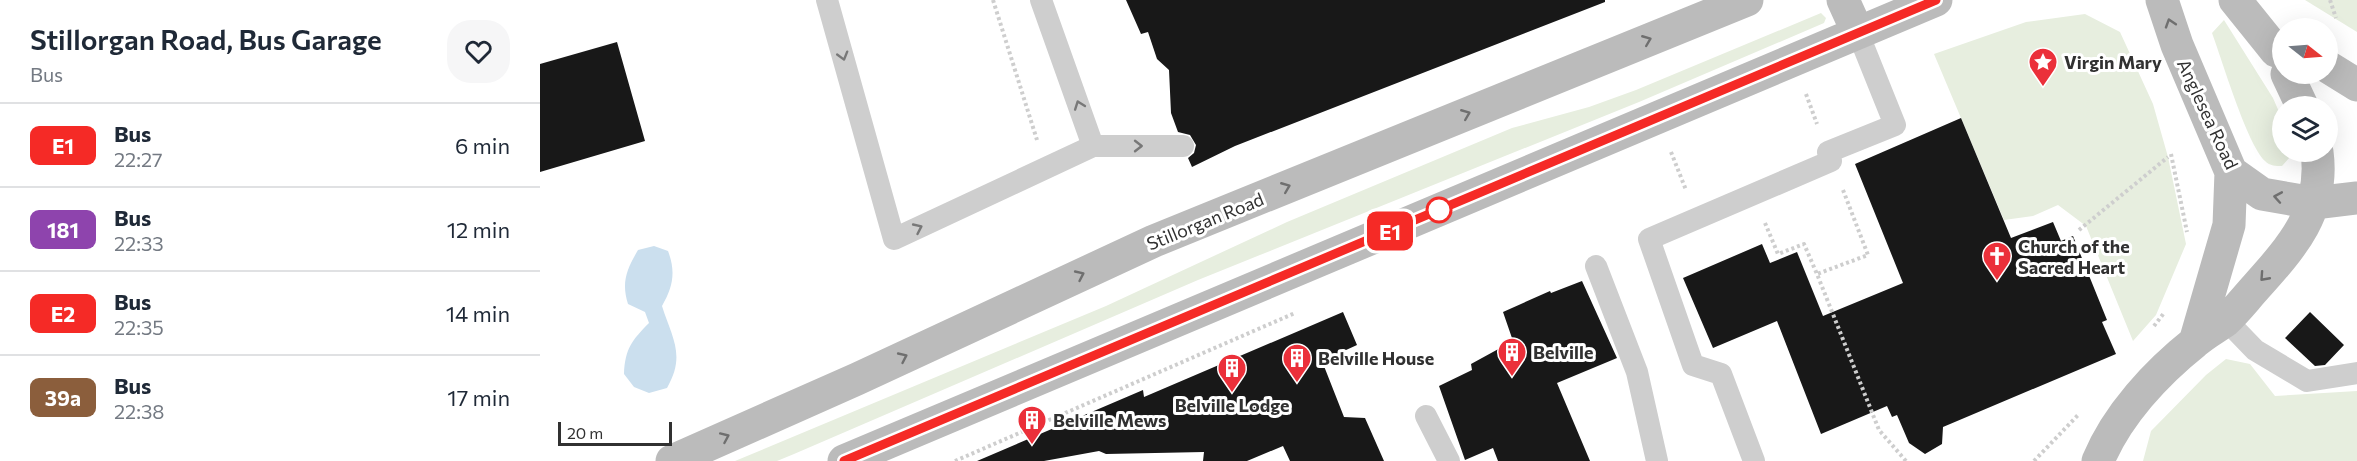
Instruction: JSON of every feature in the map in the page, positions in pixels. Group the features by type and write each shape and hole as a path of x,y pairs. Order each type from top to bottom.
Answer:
{"main road":[{"name":"Stillorgan Road","path":"672,461 857,379 1154,241 1747,0"},
{"path":"1843,0 1858,33"},
{"path":"844,461 1936,0"},
{"name":"Anglesea Road","path":"2162,0 2177,45 2231,172 2262,194 2314,203 2357,198"},
{"path":"2235,0 2272,48"},
{"path":"2338,73 2357,85"},
{"path":"2098,461 2119,421 2142,393 2194,342 2226,320 2294,245 2314,203 2318,162"},
{"path":"2194,342 2229,225 2231,172"}],"lane":[{"path":"827,0 894,239 1094,146 1183,146"},
{"path":"1041,0 1094,146"},
{"path":"1754,461 1721,374 1693,365 1648,239 1831,160 1828,152 1895,125 1858,33"},
{"path":"1596,266 1637,372 1657,461"},
{"path":"2226,320 2255,350 2307,381 2357,373"},
{"path":"1426,416 1449,461"}],"path":[{"path":"993,0 1045,168"},
{"path":"2330,0 2336,18"},
{"path":"1668,146 1697,217"},
{"path":"2079,230 2170,155 2189,239"},
{"path":"1817,274 1868,255 1831,160"},
{"path":"1761,213 1778,254 1804,244 1879,430 1906,461"},
{"path":"955,461 1297,312"},
{"path":"2152,328 2166,312"},
{"path":"2034,461 2082,410"}],"green space":[{"path":"2305,0 2357,0 2357,32 2338,20 2338,18"},
{"path":"1821,13 1826,18 1824,23 1639,102 1198,280 794,454 777,461 735,461 1106,306 1287,222 1512,128 1589,107 1636,90"},
{"path":"2085,14 2120,32 2153,104 2168,157 2186,244 2156,315 2133,341 2086,226 2058,205 2033,216 2004,220 1934,54 2026,22"},
{"path":"2224,20 2272,96 2272,162 2286,162 2282,166 2271,165 2258,152 2243,120 2212,33"},
{"path":"2226,359 2250,364 2275,396 2357,391 2357,461 2143,461 2151,431 2206,375"}],"water":[{"path":"654,246 668,251 672,266 671,286 662,306 673,337 676,366 667,388 649,393 634,387 624,374 630,346 649,323 645,312 628,304 625,282 638,250"}],"building":[{"path":"1126,0 1605,0 1605,2 1235,146 1192,167 1188,158 1194,153 1196,145 1190,135 1178,132 1171,113 1169,70 1157,59 1148,32 1141,34"},
{"path":"617,42 645,141 540,172 540,64"},
{"name":"Church of the Sacred Heart","path":"1961,118 2011,238 2053,222 2061,241 2073,236 2107,320 2102,322 2116,354 1943,427 1942,444 1925,454 1909,443 1897,415 1892,417 1887,406 1821,434 1777,321 1713,348 1683,278 1762,244 1770,263 1797,252 1823,316 1903,283 1855,164"},
{"name":"Belville","path":"1582,281 1617,358 1557,383 1590,461 1498,461 1493,448 1465,460 1439,386 1472,370 1471,364 1513,341 1503,312 1550,291 1551,293"},
{"path":"1343,312 1357,345 1322,361 1344,417 1365,418 1384,461 1290,461 1283,446 1247,461 1203,461 1204,452 1106,454 1099,451 1044,461 977,461 1143,390 1144,397"},
{"path":"2310,312 2344,345 2325,365 2315,366 2285,338"}],"bus line":[{"name":"E1","path":"844,461 1936,0"}],"place":[{"name":"Virgin Mary","path":"2043,88"},
{"name":"Church of the Sacred Heart","path":"1997,282"},
{"name":"Belville","path":"1512,378"},
{"name":"Belville House","path":"1297,384"},
{"name":"Belville Lodge","path":"1232,394"},
{"name":"Belville Mews","path":"1032,446"}]}
